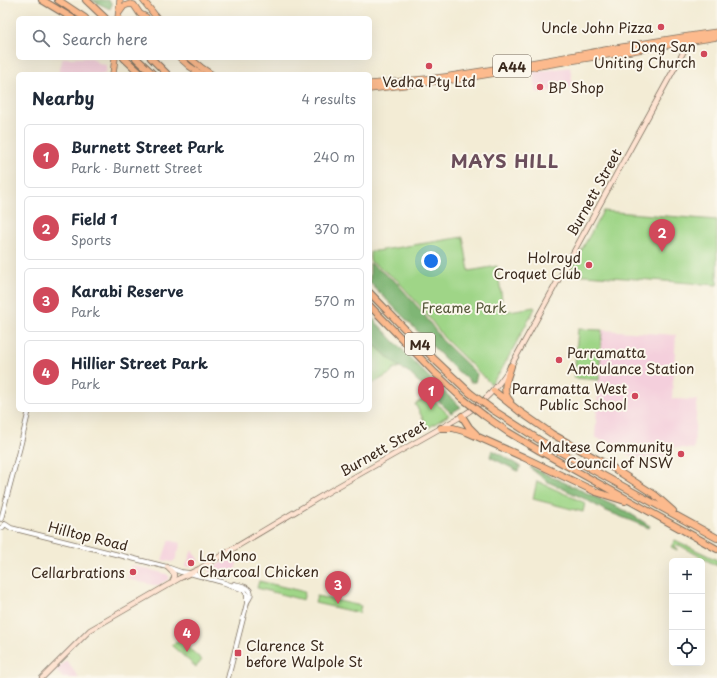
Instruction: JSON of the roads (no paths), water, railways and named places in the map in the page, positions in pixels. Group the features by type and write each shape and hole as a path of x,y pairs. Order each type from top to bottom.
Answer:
{"highway":[{"path":"42,0 69,16"},
{"path":"58,0 83,16"},
{"path":"86,0 103,16"},
{"path":"118,15 120,0"},
{"path":"132,0 144,16"},
{"path":"143,0 155,16"},
{"path":"118,15 121,8 125,5 132,4 143,16"},
{"name":"A44","path":"372,84 456,76 717,32"},
{"name":"A44","path":"372,89 459,79 717,37"},
{"path":"114,72 115,60"},
{"path":"126,60 139,72"},
{"path":"138,60 151,72"},
{"path":"153,60 165,72"},
{"path":"182,60 198,72"},
{"path":"192,60 208,72"},
{"name":"M4","path":"372,295 435,360 470,393 493,410 544,443 717,538"},
{"name":"M4","path":"372,308 435,373 463,399 485,416 525,442 717,549"},
{"path":"512,366 505,385 505,392 508,399 519,410"},
{"path":"494,391 559,438 619,472 655,495 682,519"},
{"name":"M4","path":"462,416 469,427 480,437"},
{"name":"M4","path":"441,428 456,428 480,437 596,492 639,506"}],"main road":[{"name":"Burnett Street","path":"42,678 90,630 172,582 199,569 342,484 462,416 478,406 494,391 512,366 692,36"},
{"path":"167,567 174,574 172,582"}],"street":[{"path":"0,528 5,524 4,521 0,519 29,412"},
{"name":"Hilltop Road","path":"5,524 11,528 222,582 244,590 247,595 247,603"},
{"name":"Hilltop Road","path":"222,582 245,586 248,588 251,593 251,598 247,603"},
{"path":"228,678 247,603"}],"place":[{"name":"Uncle John Pizza","path":"661,27"},
{"name":"Dong San Uniting Church","path":"704,54"},
{"name":"Vedha Pty Ltd","path":"429,66"},
{"name":"BP Shop","path":"540,87"},
{"name":"Field 1","path":"662,252"},
{"name":"Holroyd Croquet Club","path":"589,265"},
{"name":"Parramatta Ambulance Station","path":"559,360"},
{"name":"Parramatta West Public School","path":"635,396"},
{"name":"Burnett Street Park","path":"431,410"},
{"name":"Maltese Community Council of NSW","path":"681,454"},
{"name":"La Mono Charcoal Chicken","path":"191,563"},
{"name":"Cellarbrations","path":"133,572"},
{"name":"Karabi Reserve","path":"338,604"},
{"name":"Hillier Street Park","path":"187,652"},
{"name":"Clarence St before Walpole St","path":"238,653"}],"district":[{"name":"MAYS HILL","path":"505,160"}],"park label":[{"name":"Freame Park","path":"464,307"}]}
